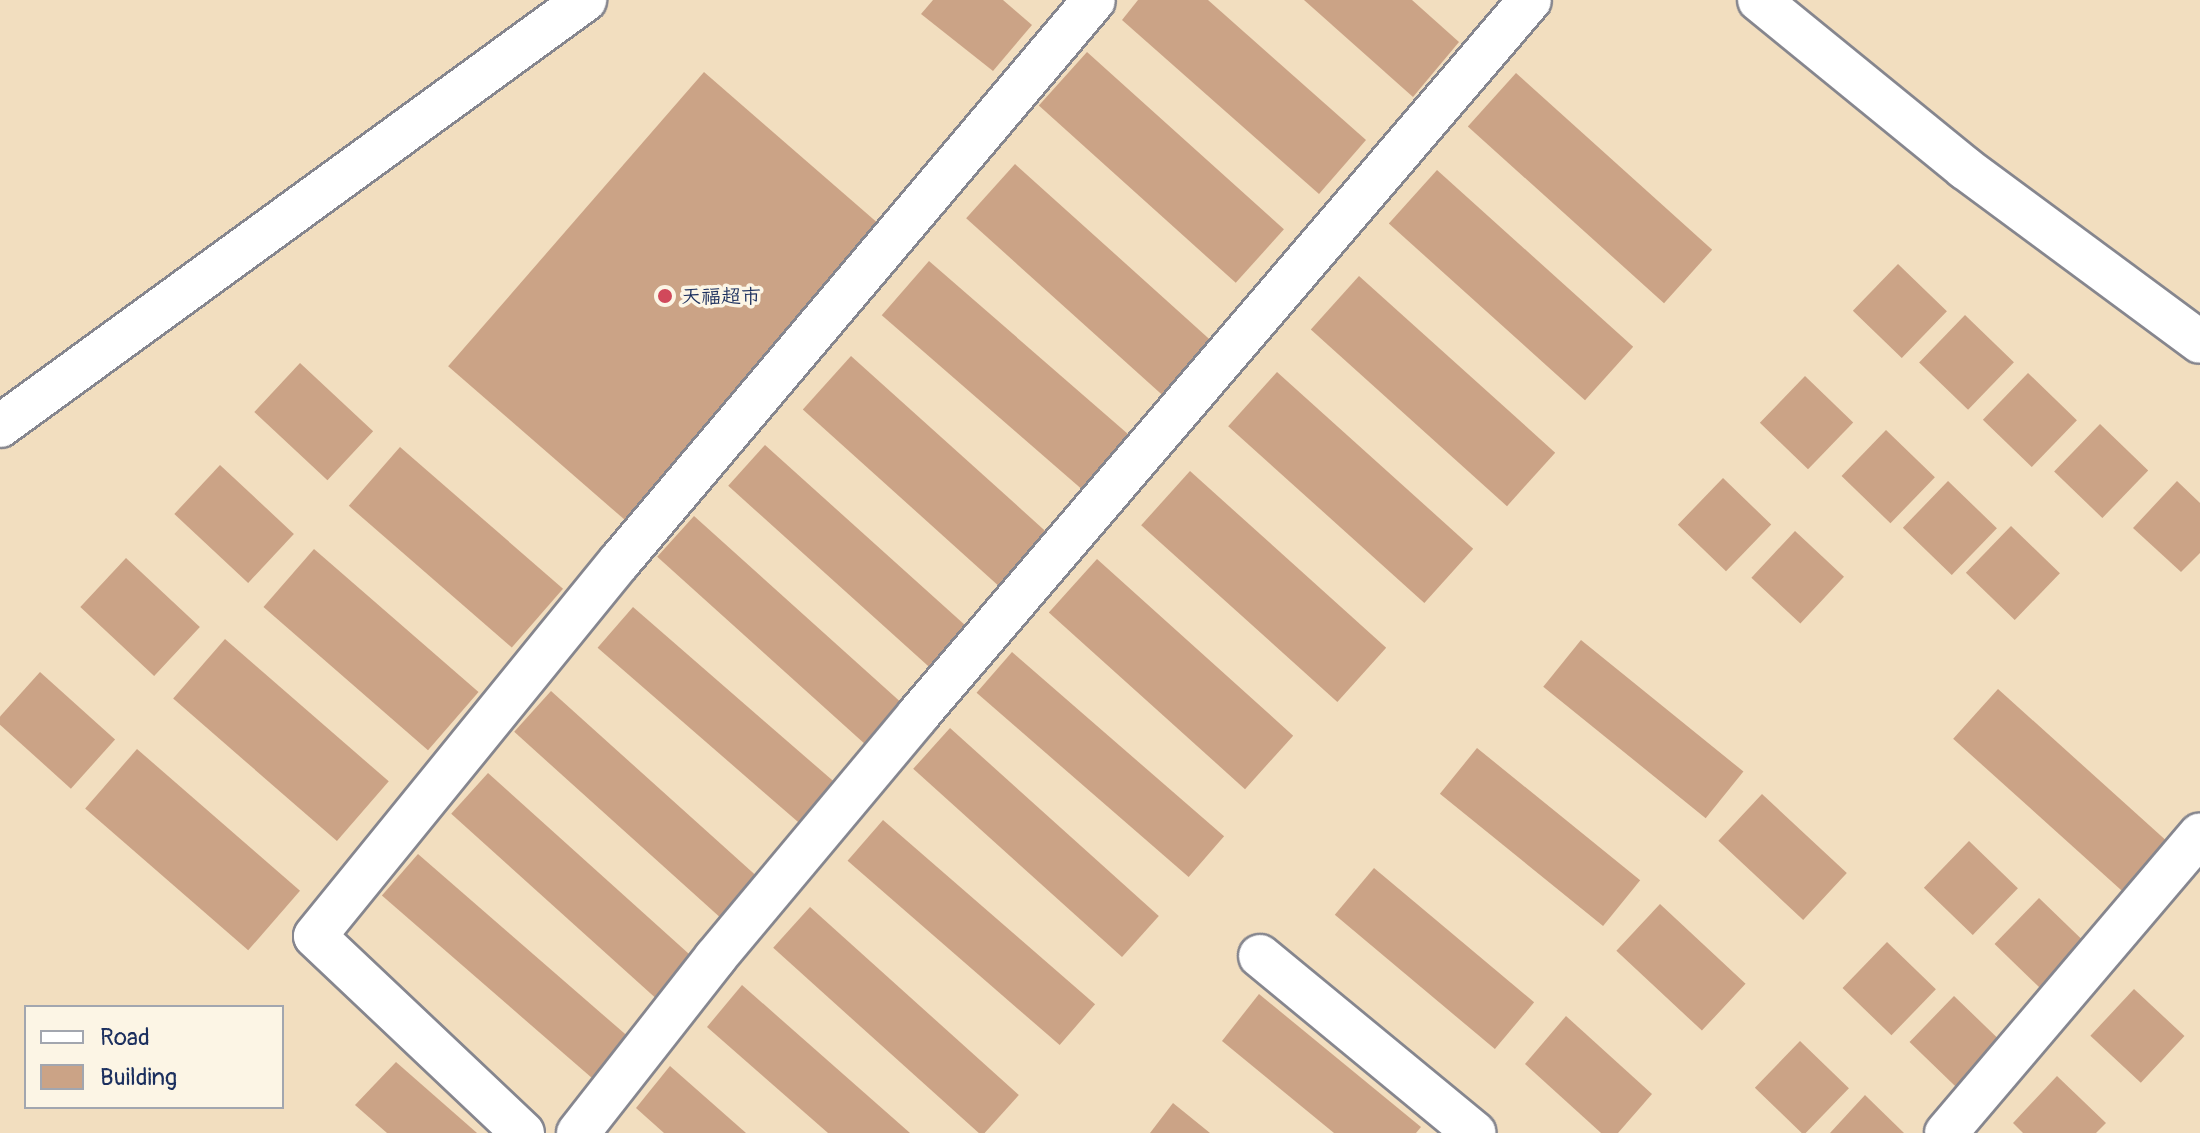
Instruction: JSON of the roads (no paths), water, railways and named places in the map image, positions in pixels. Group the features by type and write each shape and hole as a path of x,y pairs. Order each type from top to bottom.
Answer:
{"street":[{"path":"0,426 585,0"},
{"path":"523,1133 315,936 610,573 1094,0"},
{"path":"578,1133 715,958 897,740 1530,0"},
{"path":"1759,0 1965,168 2200,342"},
{"path":"1946,1133 2200,835"},
{"path":"1260,956 1475,1133"}],"place":[{"name":"天福超市","path":"665,296"}]}
